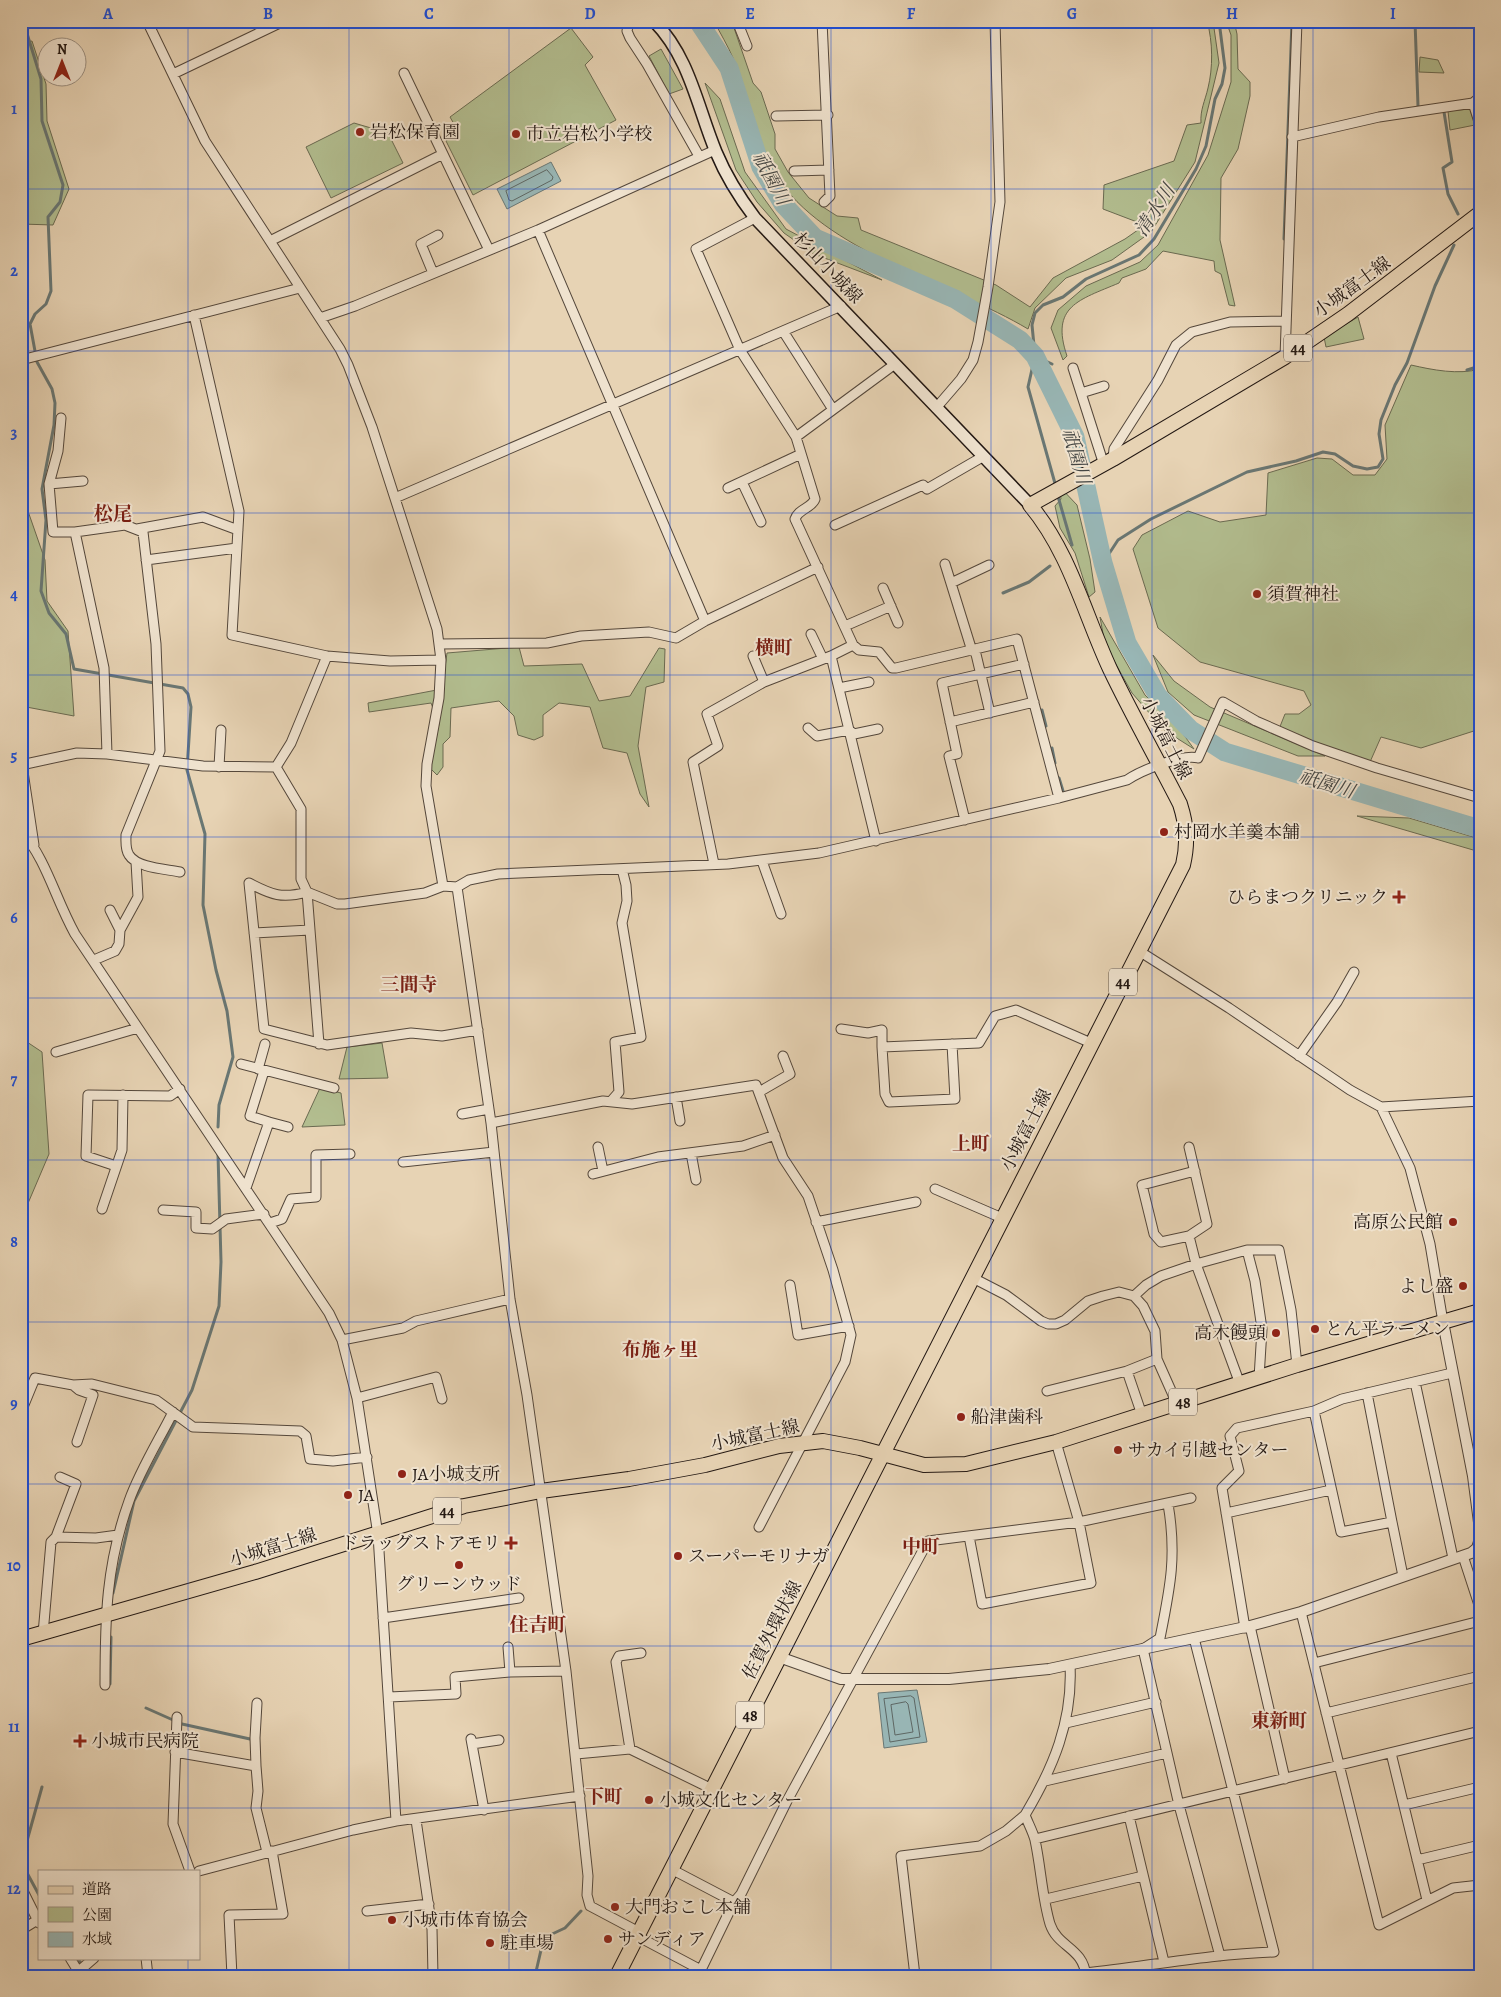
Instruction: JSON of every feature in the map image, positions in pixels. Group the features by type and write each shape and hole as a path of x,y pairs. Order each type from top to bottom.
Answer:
{"main road":[{"name":"杉山小城線","path":"654,21 680,54 691,78 715,150 736,194 754,218 841,306 1030,505"},
{"name":"小城富士線","path":"21,1639 104,1617 378,1535 464,1506 540,1491 629,1480 705,1465 803,1442 843,1444 883,1454 1183,865 1187,850 1186,820 1160,764 1110,668 1060,548 1044,522 1030,505 1109,462 1285,357 1356,308 1480,213"},
{"name":"48","path":"883,1454 924,1465 966,1464 1056,1442 1298,1365 1480,1311"},
{"name":"佐賀外環状線","path":"616,1976 883,1454"}],"street":[{"path":"147,21 205,141 320,318 348,365 372,427 431,604 440,644 439,698 427,764 426,786 443,886"},
{"path":"172,74 284,21"},
{"path":"628,21 627,31 630,38 647,64 699,156"},
{"path":"737,21 747,46"},
{"path":"822,21 823,78 828,115 830,196 824,202"},
{"path":"936,408 968,368 978,342 988,287 1000,202 995,21"},
{"path":"1285,357 1297,21"},
{"path":"404,73 489,250"},
{"path":"1292,137 1379,117 1476,100 1480,125"},
{"path":"776,116 828,115"},
{"path":"320,318 354,306 538,230 715,150"},
{"path":"270,241 443,154"},
{"path":"794,171 829,170"},
{"path":"754,218 696,249 740,350 796,437 815,498 814,503 797,514 795,519 853,645 859,650 878,652 892,668 896,668 1017,639 1059,798"},
{"path":"538,230 705,621"},
{"path":"433,273 421,244 438,235"},
{"path":"32,357 300,288"},
{"path":"395,498 841,306"},
{"path":"194,315 238,503 232,635 327,656 390,661 441,660"},
{"path":"1109,462 1114,449 1158,380 1176,345 1192,332 1230,322 1286,321"},
{"path":"783,331 832,408"},
{"path":"796,437 832,408 895,364"},
{"path":"1073,368 1109,462"},
{"path":"1081,393 1104,386"},
{"path":"61,418 58,451 49,484 53,532 75,532 125,525 143,532 158,678 160,751 126,836 129,855 136,862 180,872"},
{"path":"728,488 801,454"},
{"path":"836,525 923,485 926,489 984,456"},
{"path":"49,484 84,481"},
{"path":"742,482 761,522"},
{"path":"137,529 203,517 238,530"},
{"path":"75,532 104,668 107,754"},
{"path":"146,560 237,548"},
{"path":"945,564 974,650 990,713"},
{"path":"951,583 989,565"},
{"path":"440,644 547,643 582,636 649,632 676,638 705,621 818,567"},
{"path":"883,588 898,623"},
{"path":"845,626 890,606"},
{"path":"811,634 826,656 839,688 876,841"},
{"path":"714,864 693,762 718,746 707,714 764,682 853,645"},
{"path":"276,767 291,743 327,656"},
{"path":"753,656 764,682"},
{"path":"965,820 949,756 957,754 942,683 1024,664"},
{"path":"839,688 868,682"},
{"path":"950,722 1034,702"},
{"path":"478,1030 442,1036 411,1033 359,1042 319,1044 264,1029 249,883 268,893 288,897 307,892 337,904 345,904 425,893 443,886 457,887 469,880 498,874 762,861 819,853 1059,798 1128,780 1140,770 1160,764 1189,756 1198,758 1224,702 1256,721 1313,746 1376,768 1480,798 1480,770"},
{"path":"808,728 817,736 849,730 854,734 878,729"},
{"path":"219,766 220,730"},
{"path":"276,767 219,766 107,754 77,753 22,765 34,845 61,908 75,934 270,1223 329,1313 342,1340 357,1398 378,1535 396,1822"},
{"path":"276,767 301,809 301,879 307,892 319,1044"},
{"path":"21,830 34,845"},
{"path":"21,845 34,845"},
{"path":"762,861 781,914"},
{"path":"94,960 114,951 119,944 120,930 138,897 136,862"},
{"path":"612,1100 619,1092 615,1042 641,1037 622,923 627,900 622,869"},
{"path":"457,887 491,1123 510,1299 566,1671 576,1754 590,1906 699,1973 734,1902 741,1894 763,1846 928,1541 1079,1522 1191,1498"},
{"path":"110,910 120,930"},
{"path":"254,933 310,930"},
{"path":"1139,952 1229,1008 1350,1090 1381,1107 1480,1101"},
{"path":"1299,1056 1337,1002 1354,972"},
{"path":"882,1047 980,1043 995,1016 1016,1010 1091,1043"},
{"path":"56,1052 138,1028"},
{"path":"841,1029 868,1033 882,1030 885,1094 888,1102 955,1099 952,1044"},
{"path":"266,1044 250,1116 288,1127"},
{"path":"759,1092 790,1074 783,1056"},
{"path":"241,1064 334,1088"},
{"path":"491,1123 612,1100 632,1104 756,1085 782,1158 808,1196 849,1326 850,1347 845,1362 758,1527"},
{"path":"116,1166 86,1156 88,1095 170,1096 180,1089"},
{"path":"102,1209 122,1150 123,1095"},
{"path":"676,1098 680,1121"},
{"path":"1381,1107 1410,1168 1430,1244 1452,1373 1473,1476 1480,1530"},
{"path":"462,1114 488,1109"},
{"path":"246,1188 269,1122"},
{"path":"594,1174 658,1158 743,1146 775,1135"},
{"path":"598,1146 603,1171"},
{"path":"1189,1147 1195,1171 1207,1224 1190,1236 1161,1242 1154,1234 1142,1184 1195,1171"},
{"path":"403,1162 494,1152"},
{"path":"691,1153 696,1180"},
{"path":"270,1223 282,1218 291,1199 316,1197 316,1155 350,1154"},
{"path":"935,1189 1002,1218"},
{"path":"816,1222 916,1202"},
{"path":"163,1210 196,1212 196,1228 212,1229 226,1219 264,1214"},
{"path":"1190,1236 1196,1264 1240,1384"},
{"path":"1134,1296 1146,1285 1161,1276 1196,1264 1247,1250 1279,1250 1291,1310 1298,1365"},
{"path":"1247,1250 1262,1329 1259,1378"},
{"path":"973,1278 1006,1295 1041,1321 1048,1324 1056,1324 1065,1320 1088,1301 1103,1296 1119,1292 1134,1296 1143,1306 1155,1331 1157,1359 1177,1404"},
{"path":"790,1285 798,1335 849,1326"},
{"path":"342,1340 403,1328 416,1321 510,1299"},
{"path":"1047,1390 1128,1371 1157,1359"},
{"path":"1128,1371 1142,1415"},
{"path":"1285,1779 1247,1627 1226,1513 1222,1488 1239,1471 1230,1436 1237,1428 1314,1411 1342,1399 1452,1373"},
{"path":"357,1398 436,1377 442,1399"},
{"path":"22,1408 35,1378 73,1385 92,1384 156,1400 193,1427 300,1431 306,1436 310,1459 333,1461 367,1457"},
{"path":"1415,1382 1458,1557 1480,1608"},
{"path":"73,1385 78,1390 94,1395 77,1442"},
{"path":"1366,1393 1403,1576"},
{"path":"1314,1411 1341,1532 1392,1522"},
{"path":"105,1685 104,1617 108,1584 118,1536 130,1498 173,1412"},
{"path":"969,1536 982,1604 1091,1582 1079,1522 1056,1442"},
{"path":"44,1634 51,1542 56,1537 76,1484 60,1478"},
{"path":"1226,1513 1331,1490"},
{"path":"1143,1650 1160,1638 1173,1572 1172,1529 1168,1504"},
{"path":"56,1537 96,1538 118,1536"},
{"path":"779,1657 841,1679 949,1679 1034,1671 1143,1650 1247,1627 1301,1612 1458,1557 1479,1545"},
{"path":"383,1618 519,1598"},
{"path":"1301,1612 1379,1925 1453,1888 1480,1885"},
{"path":"1314,1663 1480,1621"},
{"path":"1025,1815 1035,1839 1040,1883 1046,1900 1050,1924 1056,1935 1084,1961 1086,1974 1164,1962 1274,1952 1194,1638"},
{"path":"508,1647 510,1672"},
{"path":"1143,1650 1179,1805 1220,1956"},
{"path":"630,1749 616,1662 619,1656 642,1653"},
{"path":"915,1976 901,1856 980,1846 1006,1831 1025,1815 1045,1781 1055,1759 1066,1723 1071,1688 1070,1665"},
{"path":"389,1697 456,1694 456,1677 510,1672 566,1671"},
{"path":"1326,1713 1480,1676"},
{"path":"1066,1723 1156,1702"},
{"path":"232,1976 229,1915 283,1914 269,1852 256,1808 258,1791 255,1738 257,1703"},
{"path":"176,1721 173,1824 190,1870"},
{"path":"1035,1839 1480,1731"},
{"path":"484,1810 472,1742 499,1740"},
{"path":"576,1754 630,1749 712,1789"},
{"path":"175,1752 256,1766"},
{"path":"1045,1781 1167,1753"},
{"path":"1391,1753 1426,1900"},
{"path":"1404,1806 1480,1787"},
{"path":"200,1871 353,1830 396,1822 580,1796"},
{"path":"1129,1816 1164,1962"},
{"path":"416,1820 432,1929 433,1976"},
{"path":"1417,1860 1480,1845"},
{"path":"671,1869 734,1902"},
{"path":"1046,1900 1143,1876"},
{"path":"21,1887 38,1921 21,1930"},
{"path":"366,1911 429,1904"},
{"path":"72,1960 82,1971 92,1960"},
{"path":"146,1960 148,1976"}],"green space":[{"path":"714,21 730,21 733,25 753,83 761,92 775,134 775,149 788,172 809,198 837,216 858,218 861,230 996,285 1030,307 1053,278 1125,239 1145,225 1103,209 1104,185 1174,161 1187,125 1201,123 1202,110 1210,80 1211,64 1211,46 1207,21 1213,21 1219,63 1195,162 1151,232 1112,260 1066,278 1035,308 1028,329 998,313 891,264 856,245 824,225 797,202 776,175 768,161 733,58"},
{"path":"1226,21 1234,21 1237,34 1238,69 1250,82 1250,96 1238,149 1221,178 1220,240 1235,306 1229,305 1221,274 1215,271 1214,261 1163,251 1146,269 1122,278 1119,283 1080,300 1072,307 1065,315 1062,326 1067,356 1063,360 1051,328 1058,310 1086,286 1140,262 1158,245 1208,155 1231,82 1231,35"},
{"path":"571,28 593,57 585,65 616,120 473,195 446,141 458,131 450,117"},
{"path":"32,41 38,59 38,88 46,88 47,121 69,189 53,225 21,224 21,43"},
{"path":"661,49 683,89 669,94 649,56"},
{"path":"1420,57 1438,60 1444,73 1419,72"},
{"path":"705,83 720,99 745,172 786,229 882,280 814,254 784,233 757,202 736,170"},
{"path":"1470,109 1475,125 1450,130 1448,111"},
{"path":"354,123 388,133 403,163 331,198 306,147"},
{"path":"1358,317 1364,339 1326,347 1324,337"},
{"path":"1411,365 1454,372 1480,369 1480,729 1421,748 1381,737 1370,762 1279,729 1285,714 1299,714 1311,705 1304,691 1200,662 1158,628 1133,549 1142,535 1188,511 1220,522 1266,515 1268,473 1317,458 1332,459 1353,475 1375,475 1387,459 1385,425"},
{"path":"1059,486 1077,505 1090,559 1095,592 1089,597 1075,553 1060,528 1055,506 1061,499"},
{"path":"21,491 45,560 47,601 68,631 74,716 21,706"},
{"path":"1100,617 1145,695 1181,731 1194,749 1164,730 1132,693 1105,645"},
{"path":"519,647 524,666 582,664 599,701 630,696 659,648 665,649 664,682 646,687 638,746 649,807 640,794 627,753 603,748 590,707 559,703 543,715 543,736 534,740 518,735 514,716 499,701 451,708 450,737 443,744 443,767 437,775 430,768 439,724 431,703 369,712 368,703 442,689 447,653"},
{"path":"1153,655 1174,681 1210,707 1325,756 1298,756 1194,715 1168,692"},
{"path":"1357,816 1409,818 1480,839 1480,852"},
{"path":"21,1038 42,1052 49,1154 26,1208 21,1212"},
{"path":"382,1043 388,1078 339,1079 347,1047"},
{"path":"320,1088 341,1093 345,1125 302,1127"}],"water":[{"path":"551,162 561,181 507,209 497,189"},
{"path":"917,1690 927,1742 884,1748 878,1693"}],"waterway":[{"name":"祇園川","path":"698,21 729,68 761,167 783,204 815,238 955,299 1020,340 1035,356 1075,437 1103,563 1127,643 1158,696 1191,730 1225,752 1480,829"},
{"name":"清水川","path":"1035,356 1032,325 1035,313 1043,305 1063,297 1086,279 1139,255 1154,239 1196,169 1206,146 1215,99 1222,84 1225,68 1219,21"},
{"path":"1284,239 1292,21"},
{"path":"1415,21 1418,106"},
{"path":"25,27 41,79 42,121 63,185 60,202 48,217 51,291 46,304 35,314 30,324 37,362 52,389 55,403 54,425 42,489 46,520 41,591 49,613 66,634 74,669 183,688 188,694 191,707 187,770 205,834 203,905 216,970 227,1011 233,1057 219,1105 218,1127"},
{"path":"1444,112 1452,162 1443,168 1448,194 1458,214"},
{"path":"1103,563 1118,540 1151,519 1247,472 1296,461 1323,452 1335,454 1353,466 1367,469 1378,467 1383,459 1379,434 1381,420 1395,385 1407,363 1435,286 1454,245"},
{"path":"1052,364 1035,356 1028,387 1056,487"},
{"path":"1467,370 1480,366"},
{"path":"1057,493 1072,545"},
{"path":"1003,593 1029,582 1050,566"},
{"path":"1042,710 1046,726"},
{"path":"1052,748 1055,763"},
{"path":"1059,778 1063,791"},
{"path":"113,1593 134,1501 192,1390 219,1306 221,1262 218,1154"},
{"path":"110,1684 111,1637"},
{"path":"146,1708 182,1724 250,1739"},
{"path":"38,1893 26,1871 23,1855 42,1787"},
{"path":"535,1976 541,1950 550,1935 565,1928 581,1911"},
{"path":"79,1960 87,1976"}],"place":[{"name":"岩松保育園","path":"360,132"},
{"name":"市立岩松小学校","path":"516,134"},
{"name":"須賀神社","path":"1257,594"},
{"name":"村岡水羊羹本舗","path":"1164,832"},
{"name":"ひらまつクリニック","path":"1399,897"},
{"name":"高原公民館","path":"1453,1222"},
{"name":"よし盛","path":"1463,1286"},
{"name":"とん平ラーメン","path":"1315,1329"},
{"name":"高木饅頭","path":"1276,1333"},
{"name":"船津歯科","path":"961,1417"},
{"name":"サカイ引越センター","path":"1118,1450"},
{"name":"JA小城支所","path":"402,1474"},
{"name":"JA","path":"348,1495"},
{"name":"ドラッグストアモリ","path":"511,1543"},
{"name":"スーパーモリナガ","path":"678,1556"},
{"name":"グリーンウッド","path":"459,1565"},
{"name":"小城市民病院","path":"80,1741"},
{"name":"小城文化センター","path":"649,1800"},
{"name":"大門おこし本舗","path":"615,1907"},
{"name":"小城市体育協会","path":"392,1920"},
{"name":"サンディア","path":"608,1939"},
{"name":"駐車場","path":"490,1943"}],"district":[{"name":"松尾","path":"113,513"},
{"name":"横町","path":"774,647"},
{"name":"三間寺","path":"409,984"},
{"name":"上町","path":"971,1143"},
{"name":"布施ヶ里","path":"660,1349"},
{"name":"中町","path":"921,1546"},
{"name":"住吉町","path":"538,1624"},
{"name":"東新町","path":"1279,1720"},
{"name":"下町","path":"604,1796"}]}
